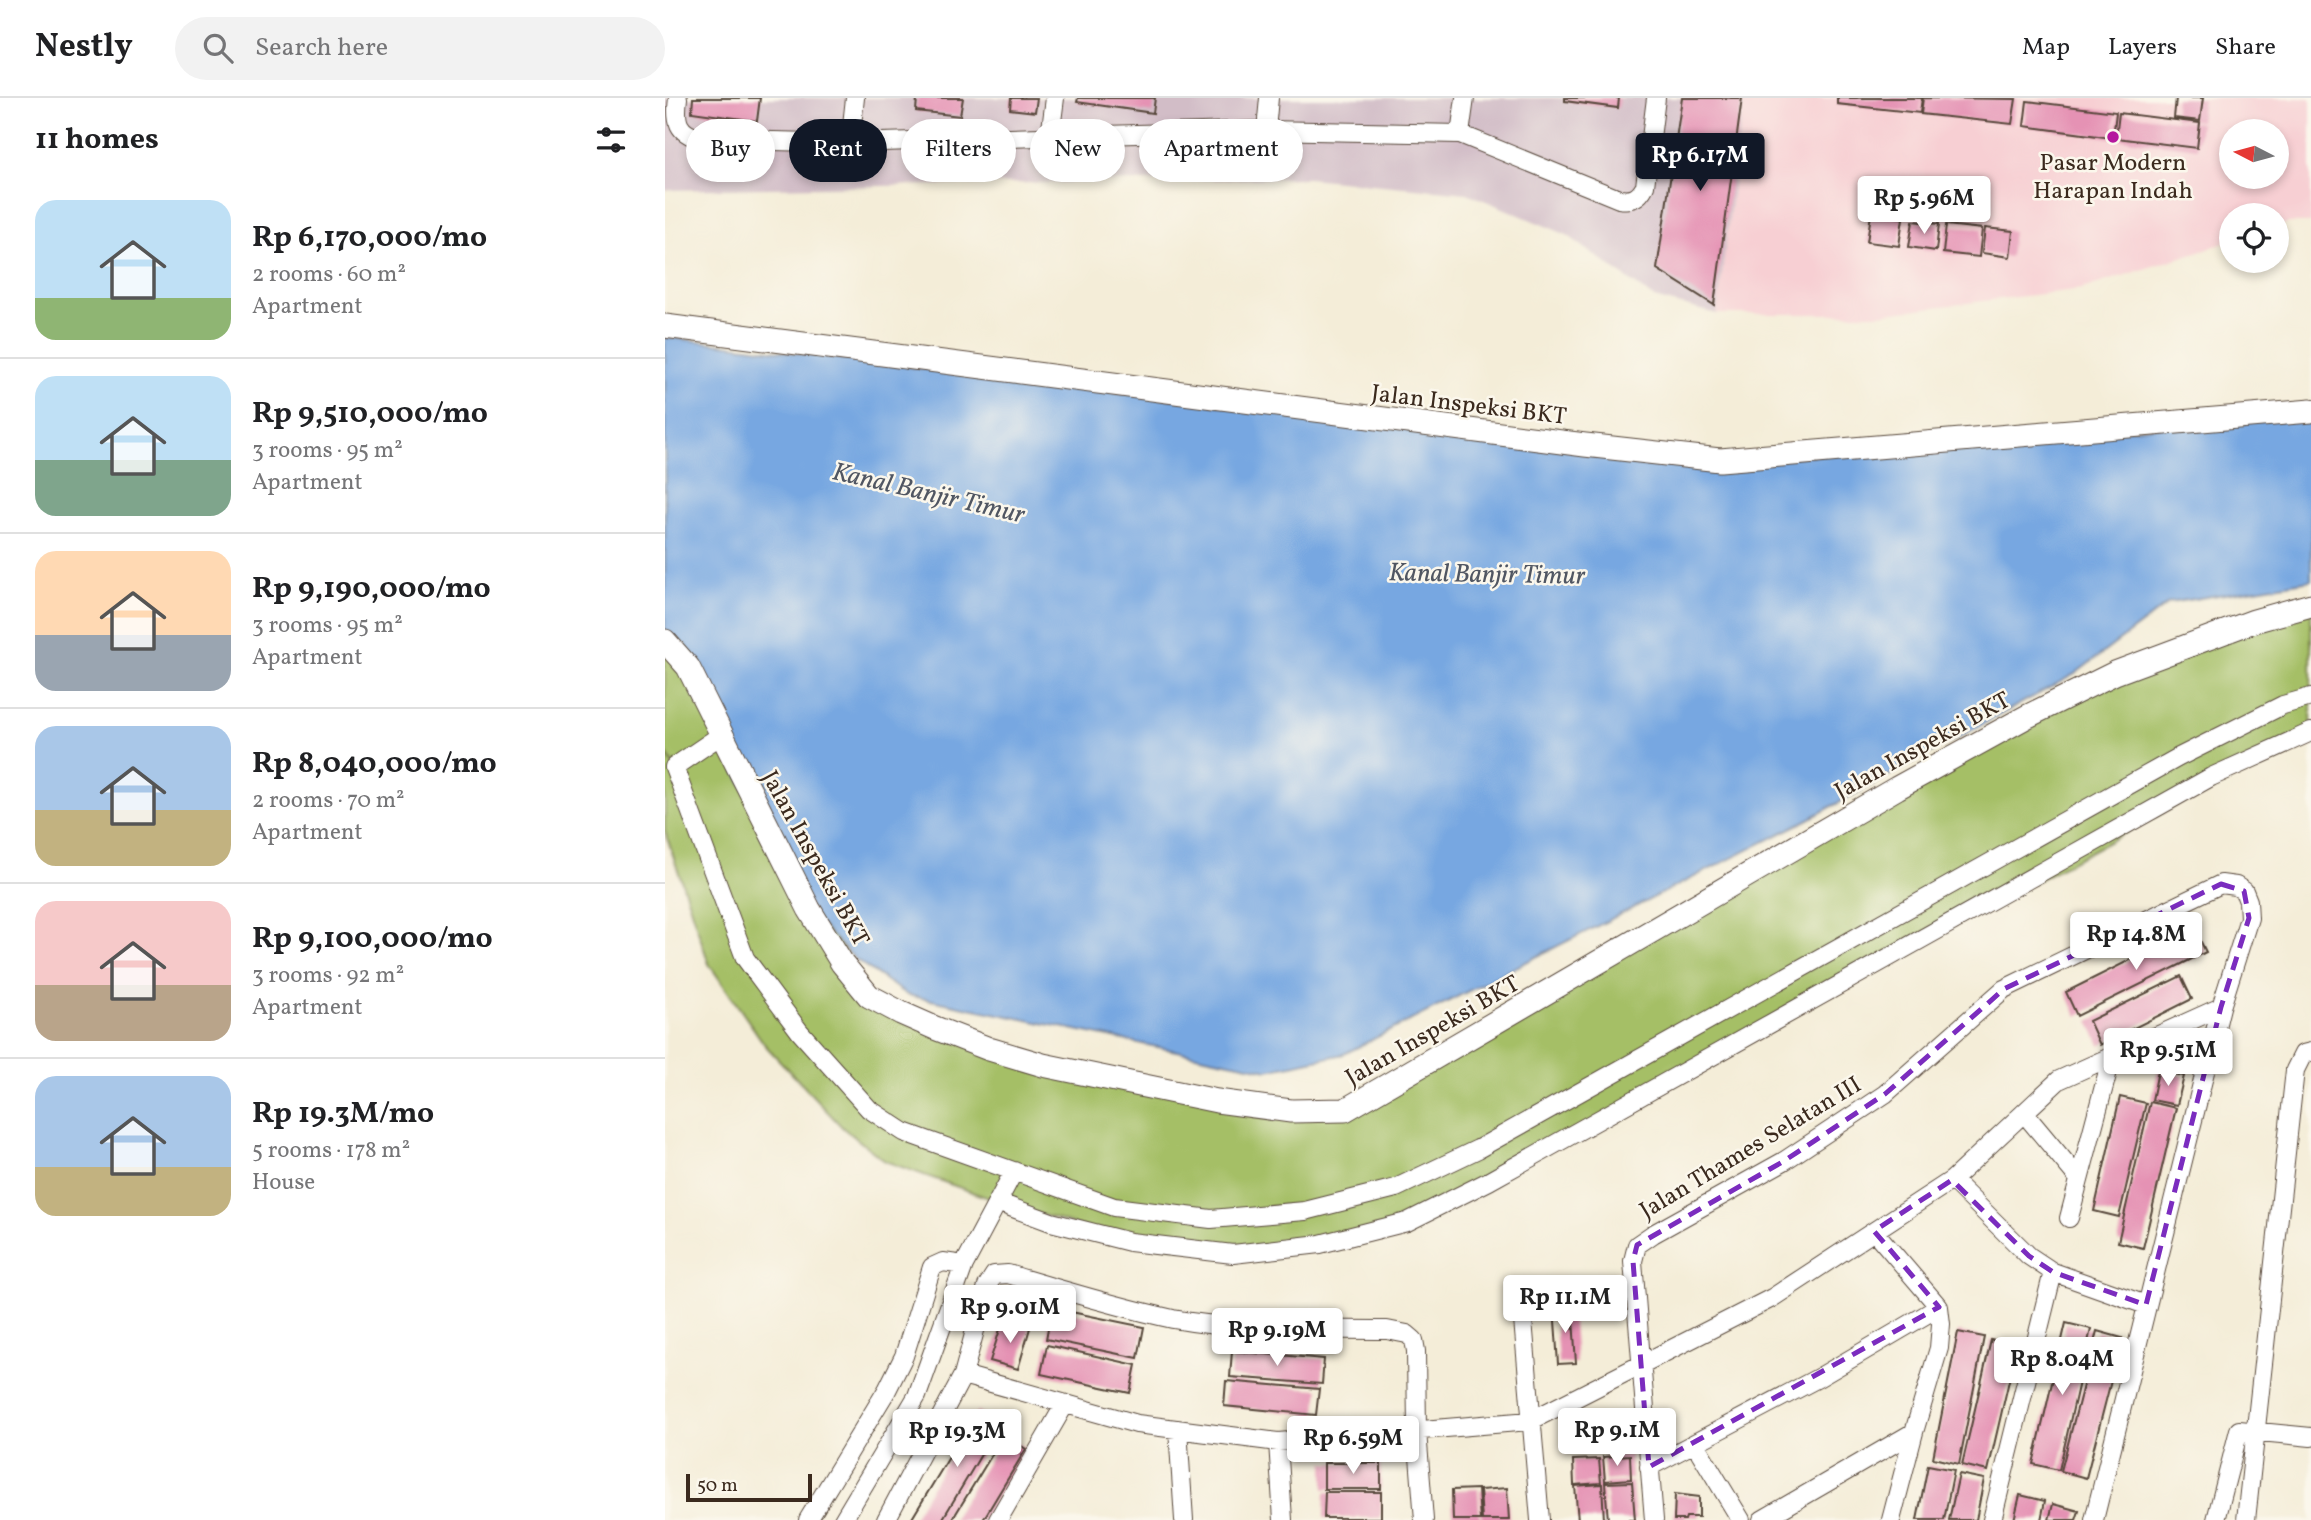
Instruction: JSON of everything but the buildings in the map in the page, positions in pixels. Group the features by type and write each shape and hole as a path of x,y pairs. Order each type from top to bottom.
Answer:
{"street":[{"path":"678,98 678,124 691,137 789,141"},
{"path":"853,119 855,98"},
{"path":"1052,119 1055,98"},
{"path":"1267,119 1269,98"},
{"path":"1460,134 1465,98"},
{"path":"1303,131 1460,134 1619,199 1629,200 1636,198 1645,186 1656,98"},
{"path":"887,142 1030,138"},
{"name":"Jalan Inspeksi BKT","path":"665,326 1585,445 1720,460 2311,411"},
{"name":"Jalan Inspeksi BKT","path":"665,641 688,667 809,909 842,963 869,996 942,1031 1043,1065 1217,1101 1291,1111 1345,1110 1897,788 2026,717 2115,673 2254,621 2311,605"},
{"path":"721,735 674,767 745,958 800,1032 869,1109 904,1132 1114,1207 1211,1219 1305,1211 1395,1188 1478,1149 2179,757 2283,705 2311,697"},
{"path":"997,1202 1051,1222 1129,1242 1233,1254 1320,1244 1407,1222 1489,1181 2199,784 2311,733"},
{"name":"Jalan Thames Selatan III","path":"1641,1365 1633,1261 1637,1245 1784,1161 1885,1094 2004,989 2221,884 2236,886 2243,891 2248,901 2249,918 2221,1007"},
{"path":"963,1376 1137,1424 1278,1442 1530,1421 1772,1298 1952,1180 2059,1080 2221,1007"},
{"path":"2094,1520 2221,1007"},
{"path":"2246,1520 2295,1070 2304,1054 2311,1052"},
{"path":"2069,1218 2112,1056"},
{"path":"2024,1113 2079,1179"},
{"path":"843,1520 918,1396 964,1265 1014,1171"},
{"path":"1952,1180 2029,1256 2053,1272 2146,1304"},
{"path":"1874,1231 1939,1307 1941,1324 1939,1348 1891,1520"},
{"path":"809,1520 887,1390 904,1356 932,1267 943,1262 964,1265"},
{"path":"1992,1520 2053,1272"},
{"path":"886,1520 963,1376 987,1286 994,1275 1008,1274 1095,1300 1175,1319 1245,1328 1387,1330 1407,1334 1414,1340 1416,1351 1417,1431 1423,1520"},
{"path":"1649,1467 1818,1378 1939,1307"},
{"path":"1522,1308 1540,1520"},
{"path":"1641,1365 1654,1520"},
{"path":"998,1520 1065,1404"},
{"path":"1178,1429 1184,1520"},
{"path":"2216,1520 2239,1430 2311,1437"},
{"path":"1762,1520 1914,1432"},
{"path":"1278,1442 1283,1520"},
{"path":"1695,1444 1741,1520"}],"highlighted area":[{"path":"2221,884 2244,891 2249,918 2221,1007 2146,1305 2053,1272 2029,1256 1952,1180 1874,1231 1939,1307 1649,1467 1633,1261 1637,1245 1784,1161 1885,1094 2004,989"}],"shaded area":[{"path":"665,98 1744,98 1717,314 1654,298 1567,235 1467,193 1303,178 1303,119 1139,119 1139,181 1125,181 1125,119 1030,119 1030,182 1094,182 665,190"},
{"path":"1744,98 2311,98 2311,223 2289,223 2289,203 2219,203 2219,245 2082,289 1878,314 1717,314"}],"green space":[{"path":"2311,605 2311,732 1407,1222 1233,1254 1130,1242 997,1201 885,1161 843,1128 765,1045 709,964 665,831 665,753 675,766 665,751 665,641 869,995 1062,1069 1345,1110 2115,673"}],"water":[{"name":"Kanal Banjir Timur","path":"665,337 1704,464 2311,414 2311,580 2169,603 2075,674 1807,820 1344,1054 1268,1070 907,995 855,959 815,919 665,641"}],"place":[{"name":"Pasar Modern Harapan Indah","path":"2113,137"}]}
